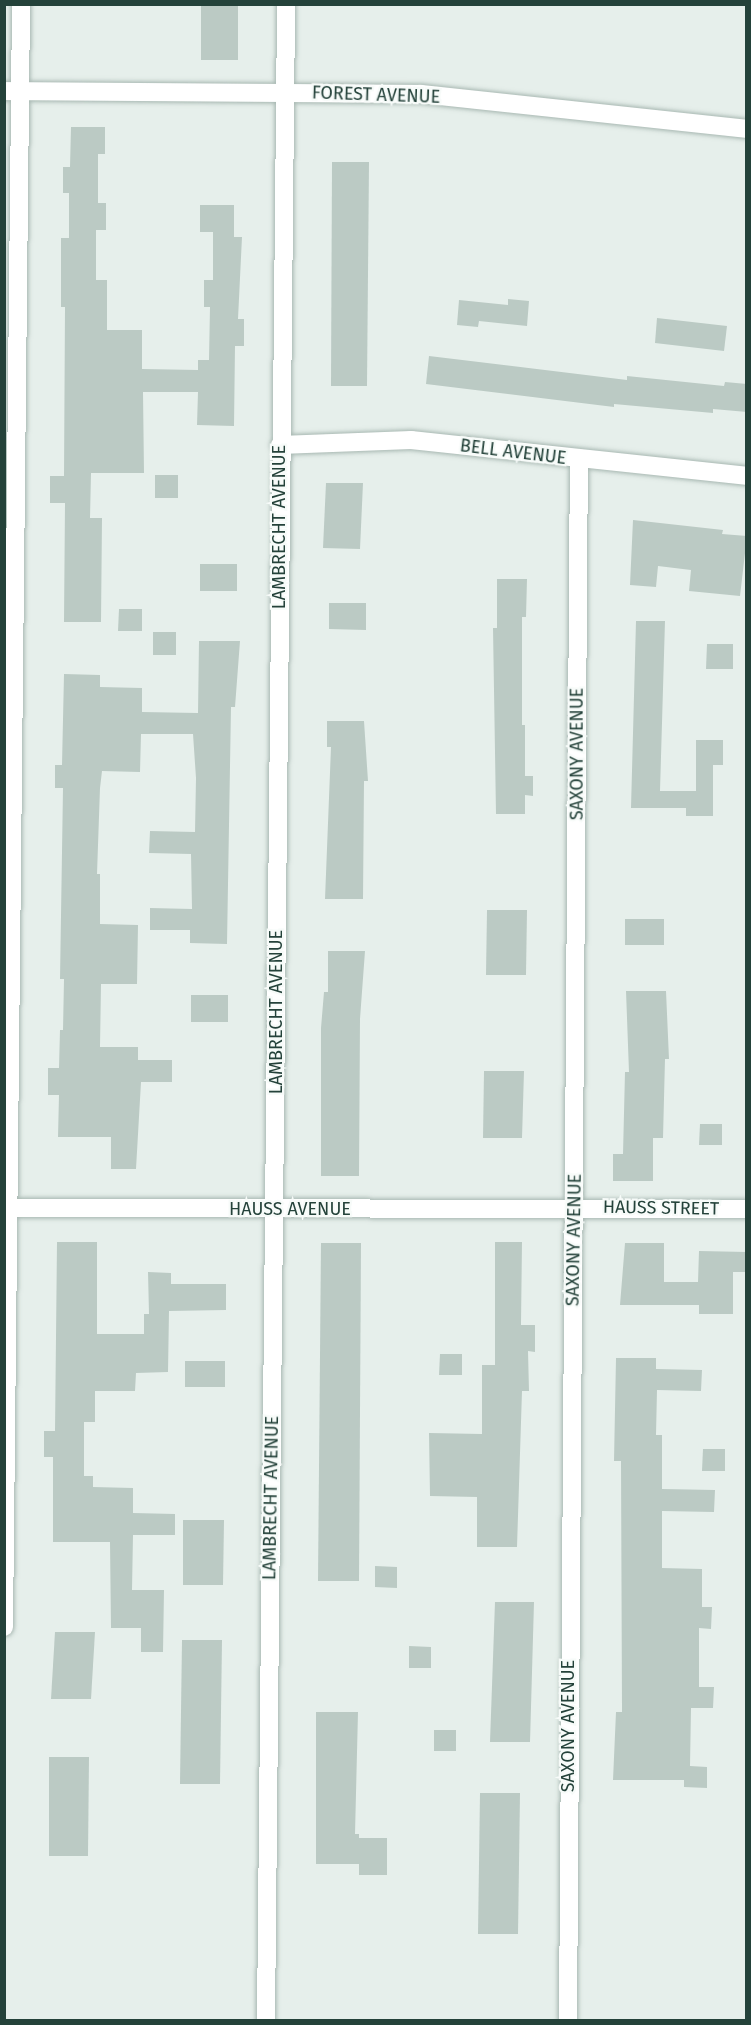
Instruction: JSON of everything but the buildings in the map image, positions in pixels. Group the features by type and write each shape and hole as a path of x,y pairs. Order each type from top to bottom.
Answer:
{"street":[{"path":"4,1628 12,91 21,4"},
{"name":"LAMBRECHT AVENUE","path":"266,2020 286,4"},
{"name":"FOREST AVENUE","path":"12,91 285,90 420,94 747,129"},
{"name":"BELL AVENUE","path":"280,445 411,440 579,460 747,476"},
{"name":"SAXONY AVENUE","path":"568,2020 579,460"},
{"name":"HAUSS AVENUE","path":"6,1208 575,1207"},
{"name":"HAUSS STREET","path":"575,1207 747,1209"}]}
